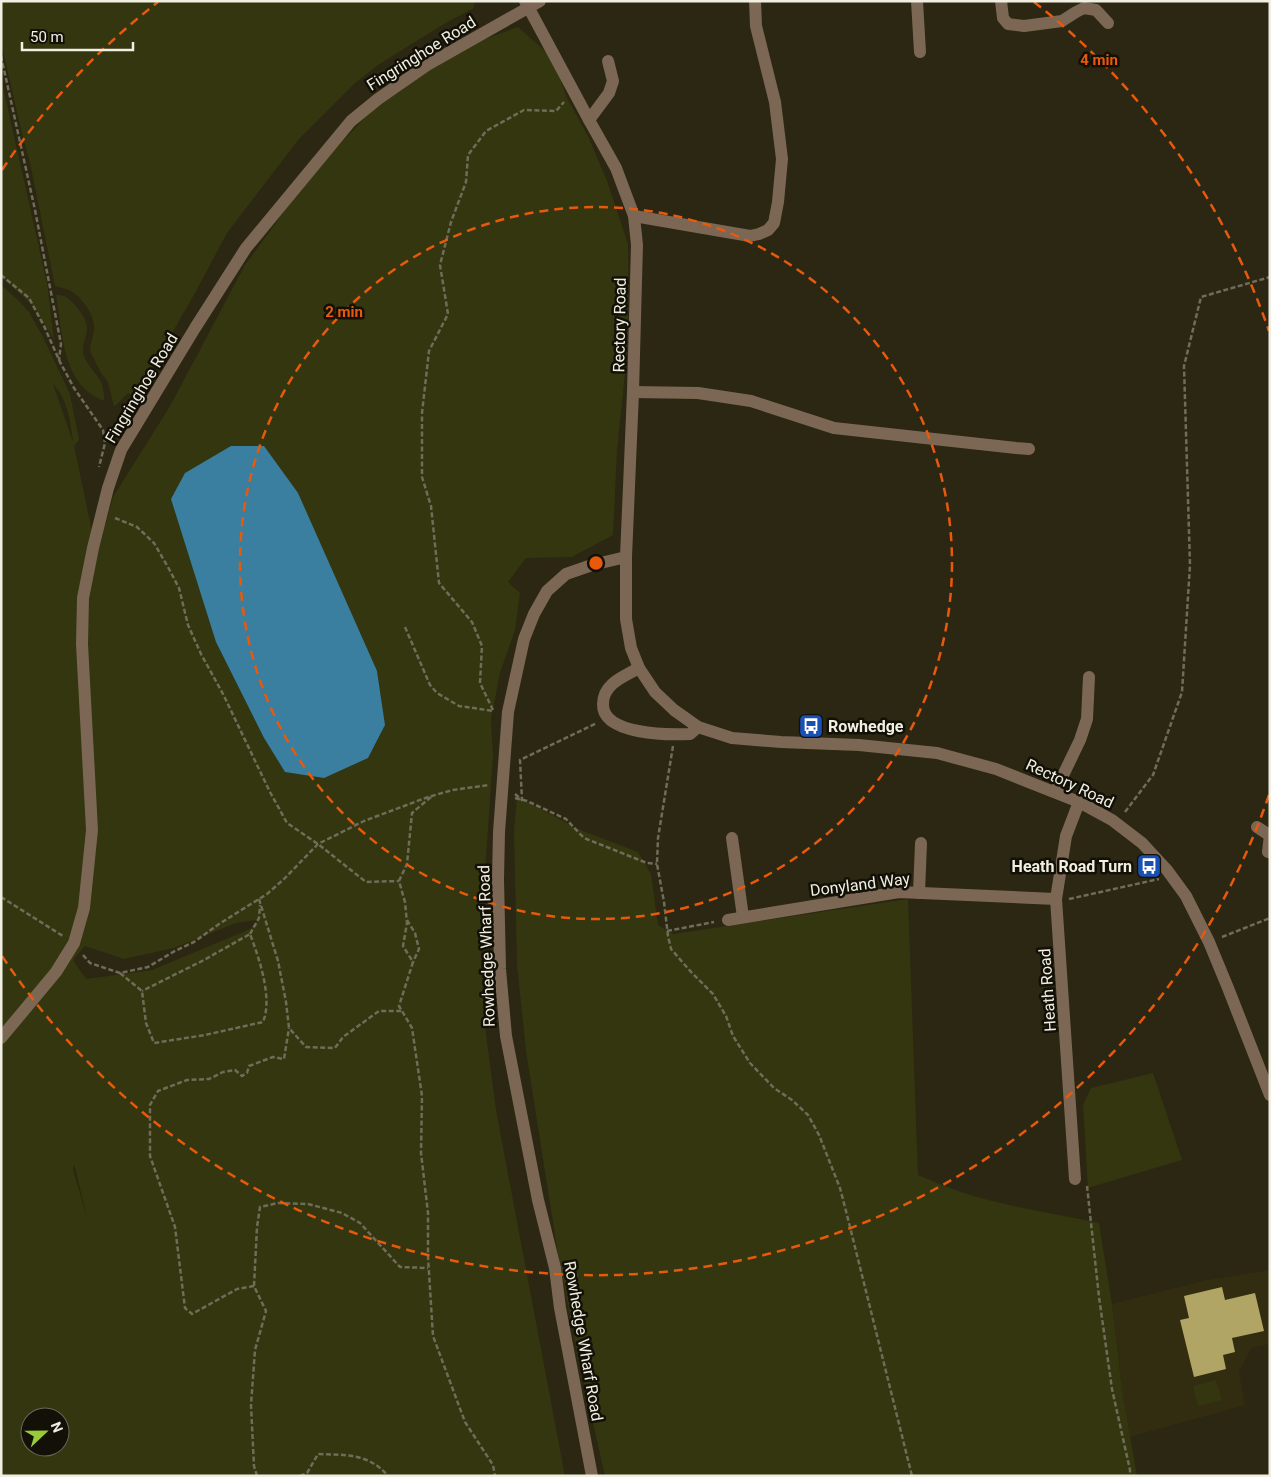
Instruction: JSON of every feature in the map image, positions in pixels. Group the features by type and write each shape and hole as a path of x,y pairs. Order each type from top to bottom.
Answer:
{"street":[{"name":"Fingringhoe Road","path":"1,1038 56,972 74,944 84,908 92,830 82,644 83,598 108,488 121,450 246,248 350,121 427,65 526,4 540,1"},
{"path":"634,216 750,236 768,230 774,223 782,159 775,102 756,26 755,1"},
{"path":"916,1 920,52"},
{"path":"1000,1 1004,18 1008,24 1024,26 1062,21 1084,8 1096,10 1108,23"},
{"name":"Rectory Road","path":"526,4 616,168 634,216 637,245 626,557 626,619 631,648 639,668 655,692 674,710 698,727 732,738 859,745 937,753 996,769 1055,792 1079,802 1117,824 1142,843 1172,876 1186,896 1209,942 1270,1095"},
{"path":"589,120 609,92 613,80 608,61"},
{"path":"633,392 698,393 751,401 834,428 1029,448"},
{"name":"Rowhedge Wharf Road","path":"592,1476 560,1308 555,1268 538,1200 506,1036 500,969 498,879 508,712 524,639 534,614 547,591 566,574 592,565 626,557"},
{"path":"639,668 608,687 603,699 603,709 607,717 616,724 636,731 675,735 690,734 698,727"},
{"path":"1055,792 1080,740 1087,719 1089,677"},
{"name":"Heath Road","path":"1075,1178 1056,900 1066,836 1079,802"},
{"path":"1257,827 1269,835 1268,852"},
{"path":"732,838 743,917"},
{"path":"918,893 921,843"},
{"name":"Donyland Way","path":"728,920 900,892 1056,900"}],"path":[{"path":"1,56 35,210 61,344 59,360"},
{"path":"493,710 480,683 482,646 472,622 439,583 431,506 422,477 422,413 428,351 448,314 440,266 452,222 466,182 468,155 486,131 524,110 556,111 574,92"},
{"path":"1,275 29,298 74,388 103,430 105,443 99,468"},
{"path":"1117,824 1153,775 1182,692 1190,565 1184,366 1201,297 1270,277"},
{"path":"102,514 137,527 154,543 179,588 188,625 201,654 287,823 318,844 366,882 399,881"},
{"path":"405,627 430,685 437,693 459,706 508,712"},
{"path":"522,800 520,760 607,717"},
{"path":"675,735 658,838 657,864 671,949 714,994 726,1016 733,1036 750,1063 774,1088 792,1100 808,1116 819,1135 840,1188 912,1476"},
{"path":"120,972 148,967 194,942 284,880 318,844 364,821 453,790 502,789 566,820 584,838 647,863 657,864"},
{"path":"502,789 522,800"},
{"path":"412,962 403,946 406,919 405,902 399,881 407,864 412,813 432,796"},
{"path":"1056,900 1172,876"},
{"path":"1,897 74,944 90,963 120,972 142,991 146,1023 154,1043 206,1035 263,1022 267,1013 264,976 250,934"},
{"path":"254,1286 237,1289 192,1314 185,1308 175,1227 150,1156 150,1105 158,1091 187,1080 209,1079 223,1072 235,1070 242,1076 247,1073 249,1066 272,1057 284,1059 289,1028 286,1002 278,961 259,899"},
{"path":"142,991 204,960 250,934 259,918 261,904"},
{"path":"1209,942 1270,918"},
{"path":"406,919 416,933 419,949 412,962 399,1006 412,1028 422,1096 421,1153 428,1214 428,1268 433,1336 465,1422 493,1465 495,1476"},
{"path":"667,931 728,920"},
{"path":"289,1028 306,1047 335,1048 343,1037 379,1012 402,1011"},
{"path":"1075,1178 1086,1178 1099,1297 1112,1389 1130,1476"},
{"path":"257,1476 254,1466 252,1439 252,1387 255,1350 266,1311 254,1286 260,1207 278,1203 308,1204 342,1213 360,1223 400,1267 428,1268"},
{"path":"300,1476 307,1473 318,1454 356,1456 381,1468 388,1476"}],"shaded area":[{"path":"1270,1270 1270,1344 1251,1348 1239,1372 1245,1405 1130,1437 1122,1390 1112,1304 1208,1280"}],"green space":[{"path":"1,1 475,1 474,8 444,24 378,65 355,83 299,139 227,233 194,295 135,397 128,393 114,407 108,382 101,373 90,351 94,327 92,317 83,302 75,294 55,286 30,163 1,42"},
{"path":"518,27 554,59 566,96 589,138 607,181 628,244 628,343 617,451 613,535 572,557 526,558 508,582 520,593 515,630 500,673 491,719 493,756 480,944 484,1018 496,1110 565,1476 1,1476 1,285 29,312 70,394 79,440 74,446 97,555 113,497 170,406 245,265 311,175 384,97 449,52","holes":["53,384 65,403 73,442","216,642 377,671 385,725 368,758 285,772 264,738","258,920 250,929 152,970 86,979 73,960 85,946 124,959 174,948 236,923","74,1164 87,1217 73,1170"]},
{"path":"1,78 47,283 54,340 34,307 1,277"},
{"path":"56,295 63,296 71,301 84,318 87,330 83,352 87,363 103,386 104,401 90,393 79,383 72,370 66,356"},
{"path":"517,796 578,829 638,852 651,874 658,925 673,934 908,899 918,1175 981,1198 1099,1223 1112,1304 1122,1390 1137,1476 605,1476 579,1361 558,1254 526,1051 517,965 514,831"},
{"path":"1153,1073 1182,1160 1088,1188 1083,1105 1091,1088"},
{"path":"1216,1380 1222,1400 1198,1406 1193,1386"}],"water":[{"path":"231,446 264,446 298,493 377,671 385,725 368,758 324,778 285,772 264,738 216,642 171,499 185,473"}],"building":[{"path":"1222,1287 1225,1300 1255,1293 1264,1331 1232,1338 1235,1352 1223,1355 1226,1369 1194,1377 1180,1320 1189,1318 1184,1296"}],"place":[{"name":"Rowhedge","path":"811,726"},
{"name":"Heath Road Turn","path":"1149,866"}]}
